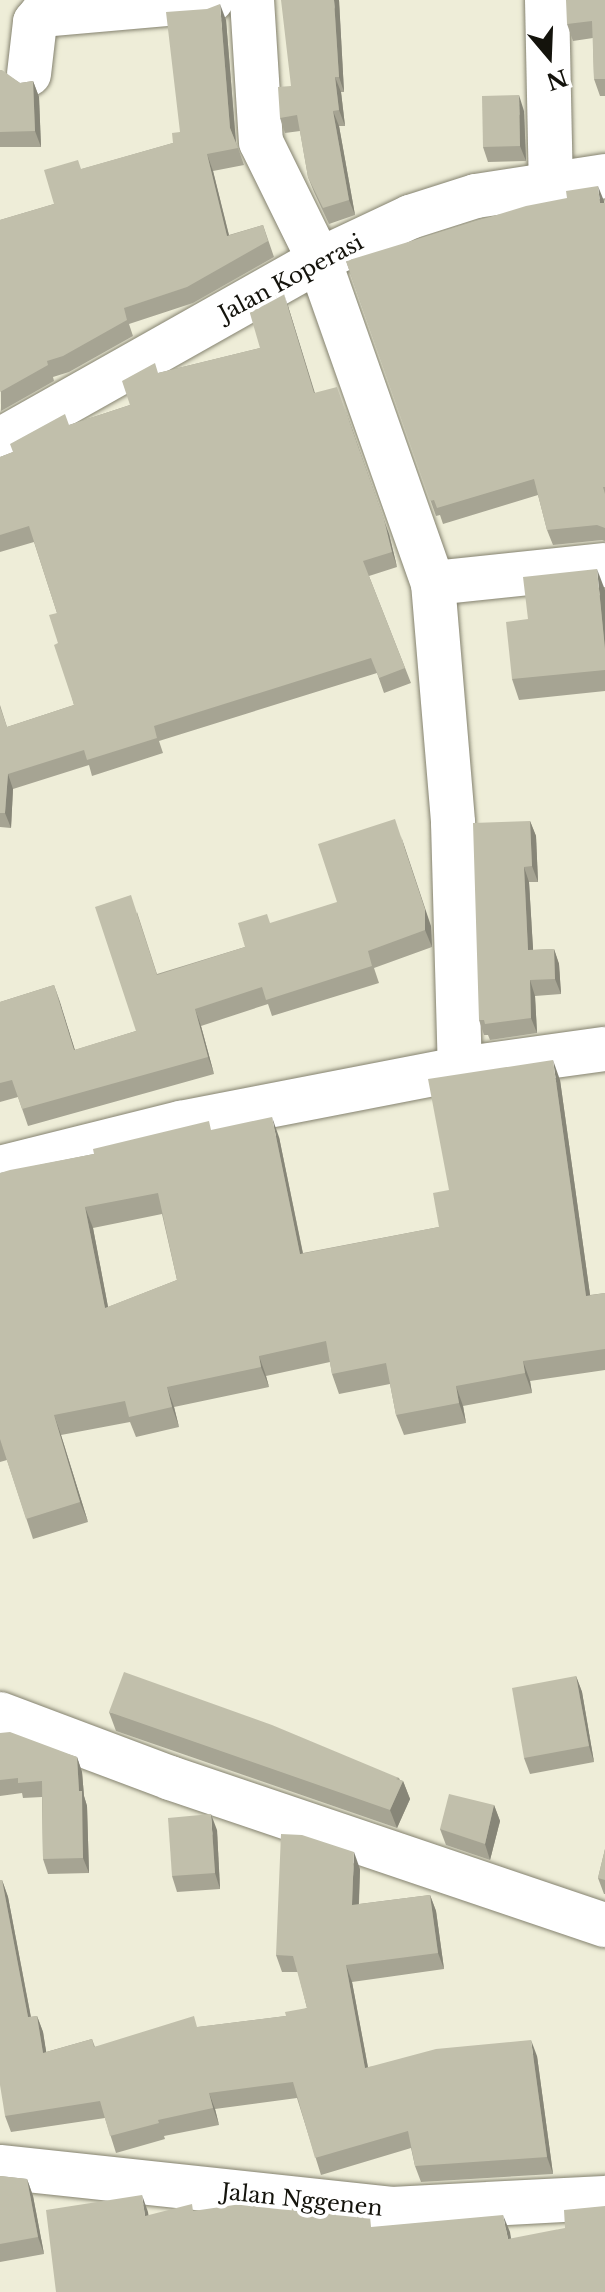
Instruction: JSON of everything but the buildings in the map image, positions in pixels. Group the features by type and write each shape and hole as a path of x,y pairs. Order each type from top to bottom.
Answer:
{"street":[{"path":"29,74 35,22 41,15 211,0"},
{"path":"252,0 261,142 319,260 433,583 453,823 460,1069"},
{"path":"547,0 551,184"},
{"name":"Jalan Koperasi","path":"0,440 319,260 424,213 476,196 605,176"},
{"path":"433,583 605,565"},
{"path":"0,1168 181,1123 460,1069 604,1059"},
{"path":"0,1714 170,1778 605,1925"},
{"name":"Jalan Nggenen","path":"0,2167 392,2209 605,2198"}]}
